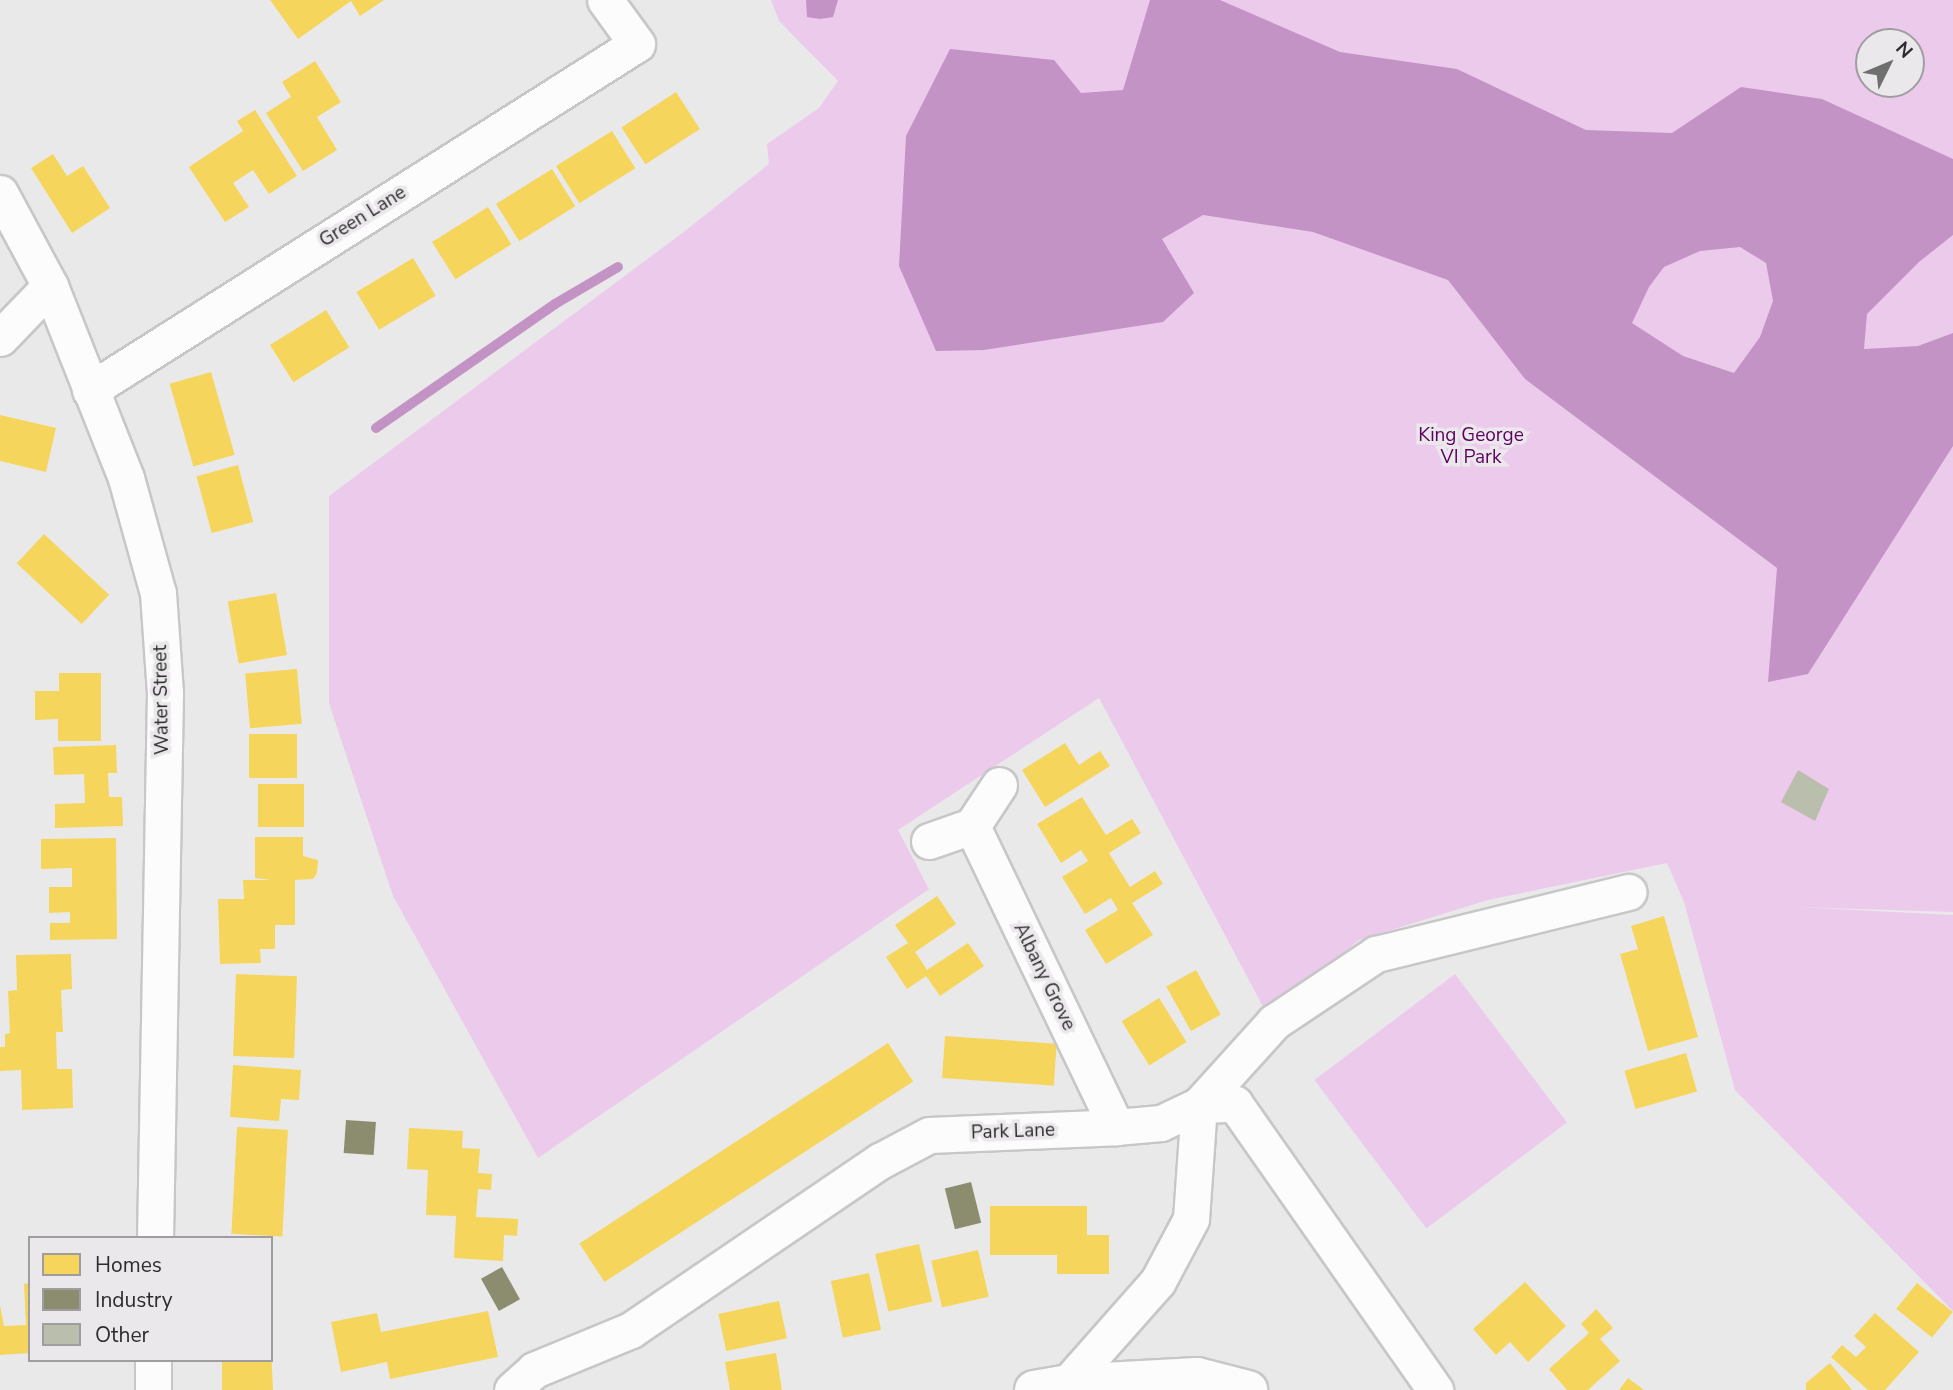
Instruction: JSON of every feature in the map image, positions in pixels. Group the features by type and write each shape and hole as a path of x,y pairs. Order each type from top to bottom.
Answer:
{"main road":[{"path":"1050,1387 1196,1384 1248,1390"}],"street":[{"name":"Green Lane","path":"90,390 637,44 605,0"},
{"name":"Water Street","path":"0,193 50,286 126,478 158,593 165,694 155,1236"},
{"path":"0,338 50,286"},
{"path":"929,841 972,826 999,786"},
{"name":"Albany Grove","path":"972,826 1116,1128"},
{"path":"1050,1387 1158,1281 1191,1219 1199,1105 1274,1022 1376,954 1628,892"},
{"name":"Park Lane","path":"512,1390 534,1370 631,1330 880,1161 929,1135 1116,1128 1161,1123 1199,1105 1235,1104 1435,1390"},
{"path":"153,1362 153,1390"}],"green space":[{"name":"King George VI Park","path":"771,0 1953,0 1953,912 1796,907 1953,915 1953,1311 1735,1090 1684,902 1667,863 1488,900 1359,940 1268,1016 1099,698 898,830 929,889 538,1158 393,896 329,703 329,496 685,231 769,164 767,144 819,108 838,81 779,21"},
{"path":"1455,974 1567,1123 1426,1228 1314,1080"}],"shaded area":[{"path":"806,0 838,0 833,17 820,19 807,17"},
{"path":"1150,0 1220,0 1340,52 1457,69 1586,130 1672,133 1741,87 1822,99 1953,159 1953,235 1919,262 1867,314 1864,349 1918,346 1953,333 1953,446 1808,674 1768,682 1777,568 1525,379 1448,280 1313,232 1203,215 1162,239 1194,293 1163,322 984,350 936,351 899,266 906,136 950,49 1054,60 1081,93 1123,90","holes":["1740,247 1766,263 1773,301 1760,337 1734,373 1683,356 1632,323 1649,287 1664,267 1700,251"]}],"building: Homes":[{"path":"270,0 384,0 360,16 351,1 298,39"},
{"path":"315,61 341,102 317,117 337,150 303,171 266,113 291,97 282,82"},
{"path":"676,92 700,129 645,164 621,127"},
{"path":"255,110 297,176 269,194 253,170 233,183 249,207 225,222 189,167 243,131 237,121"},
{"path":"612,131 635,168 579,203 556,166"},
{"path":"53,154 67,176 83,166 110,208 72,233 31,168"},
{"path":"552,169 575,206 519,241 496,204"},
{"path":"488,207 511,244 455,279 432,242"},
{"path":"413,258 436,296 379,330 356,292"},
{"path":"326,310 349,347 293,382 270,345"},
{"path":"211,372 235,455 193,467 170,384"},
{"path":"0,415 56,428 46,472 0,461"},
{"path":"238,465 253,522 212,533 196,476"},
{"path":"44,534 109,595 82,624 17,563"},
{"path":"276,593 287,655 239,664 228,602"},
{"path":"297,669 302,724 250,728 245,674"},
{"path":"59,673 101,673 101,741 58,741 58,719 35,720 35,691 59,691"},
{"path":"249,734 297,734 297,778 249,778"},
{"path":"1065,743 1079,765 1100,751 1110,766 1045,807 1022,770"},
{"path":"116,745 117,773 108,773 109,797 122,797 123,826 55,828 55,804 85,803 84,774 54,775 53,747"},
{"path":"258,784 304,784 304,827 258,827"},
{"path":"1082,797 1106,835 1132,819 1141,833 1109,853 1130,887 1155,871 1163,884 1132,903 1153,935 1106,964 1085,930 1118,910 1111,898 1085,914 1062,877 1088,861 1081,850 1061,863 1037,824"},
{"path":"255,837 303,837 303,856 318,860 317,873 313,879 295,880 295,925 275,925 275,949 260,949 261,963 220,964 218,899 244,899 243,880 271,880 255,878"},
{"path":"116,838 117,939 50,940 50,923 70,923 70,912 49,913 49,887 72,887 72,868 41,869 41,839"},
{"path":"937,896 956,924 915,952 927,970 968,943 984,966 940,996 926,976 907,989 886,957 908,943 895,925"},
{"path":"1664,916 1698,1037 1648,1051 1620,954 1638,949 1631,926"},
{"path":"71,954 72,989 61,990 63,1032 56,1032 57,1069 72,1069 73,1108 22,1110 21,1070 0,1071 0,1047 5,1047 5,1034 10,1033 8,991 17,990 16,955"},
{"path":"1196,970 1221,1015 1191,1031 1166,986"},
{"path":"236,974 297,976 294,1058 233,1056"},
{"path":"1159,998 1187,1042 1149,1065 1122,1021"},
{"path":"945,1036 1057,1044 1054,1086 942,1078"},
{"path":"888,1043 913,1082 604,1282 579,1243"},
{"path":"1686,1053 1697,1091 1636,1109 1624,1071"},
{"path":"233,1065 301,1070 299,1100 281,1099 279,1121 230,1117"},
{"path":"237,1127 288,1130 282,1237 231,1234"},
{"path":"409,1128 463,1131 462,1148 480,1149 478,1173 492,1174 491,1190 478,1189 476,1217 518,1219 517,1236 504,1235 503,1261 454,1258 456,1216 426,1215 428,1170 407,1169"},
{"path":"990,1206 1087,1206 1087,1235 1109,1235 1109,1274 1057,1274 1057,1255 990,1255"},
{"path":"919,1244 932,1301 888,1312 875,1254"},
{"path":"978,1250 989,1297 942,1308 931,1261"},
{"path":"869,1273 881,1330 843,1338 831,1281"},
{"path":"1525,1282 1566,1326 1528,1362 1510,1342 1496,1355 1473,1329"},
{"path":"28,1283 28,1353 0,1355 0,1305 4,1326 26,1325 24,1284"},
{"path":"1917,1283 1953,1312 1932,1338 1896,1309"},
{"path":"779,1301 787,1338 726,1351 718,1314"},
{"path":"1596,1309 1613,1328 1600,1339 1620,1361 1588,1390 1567,1390 1549,1369 1589,1333 1581,1324"},
{"path":"488,1311 498,1357 390,1379 387,1362 341,1372 331,1322 377,1313 381,1332"},
{"path":"1875,1313 1919,1352 1885,1390 1868,1390 1831,1357 1842,1345 1856,1357 1866,1347 1854,1336"},
{"path":"776,1353 782,1390 730,1390 725,1362"},
{"path":"222,1362 272,1362 273,1390 222,1390"},
{"path":"1830,1363 1852,1390 1806,1390 1806,1383"},
{"path":"1628,1378 1644,1390 1619,1390"}],"building: Industry":[{"path":"346,1120 376,1122 374,1155 344,1153"},
{"path":"971,1182 981,1223 955,1229 945,1189"},
{"path":"502,1267 520,1299 499,1311 481,1279"}],"building: Other":[{"path":"1798,770 1829,789 1815,821 1781,802"}],"waterway":[{"path":"376,428 555,304 618,267"}]}
